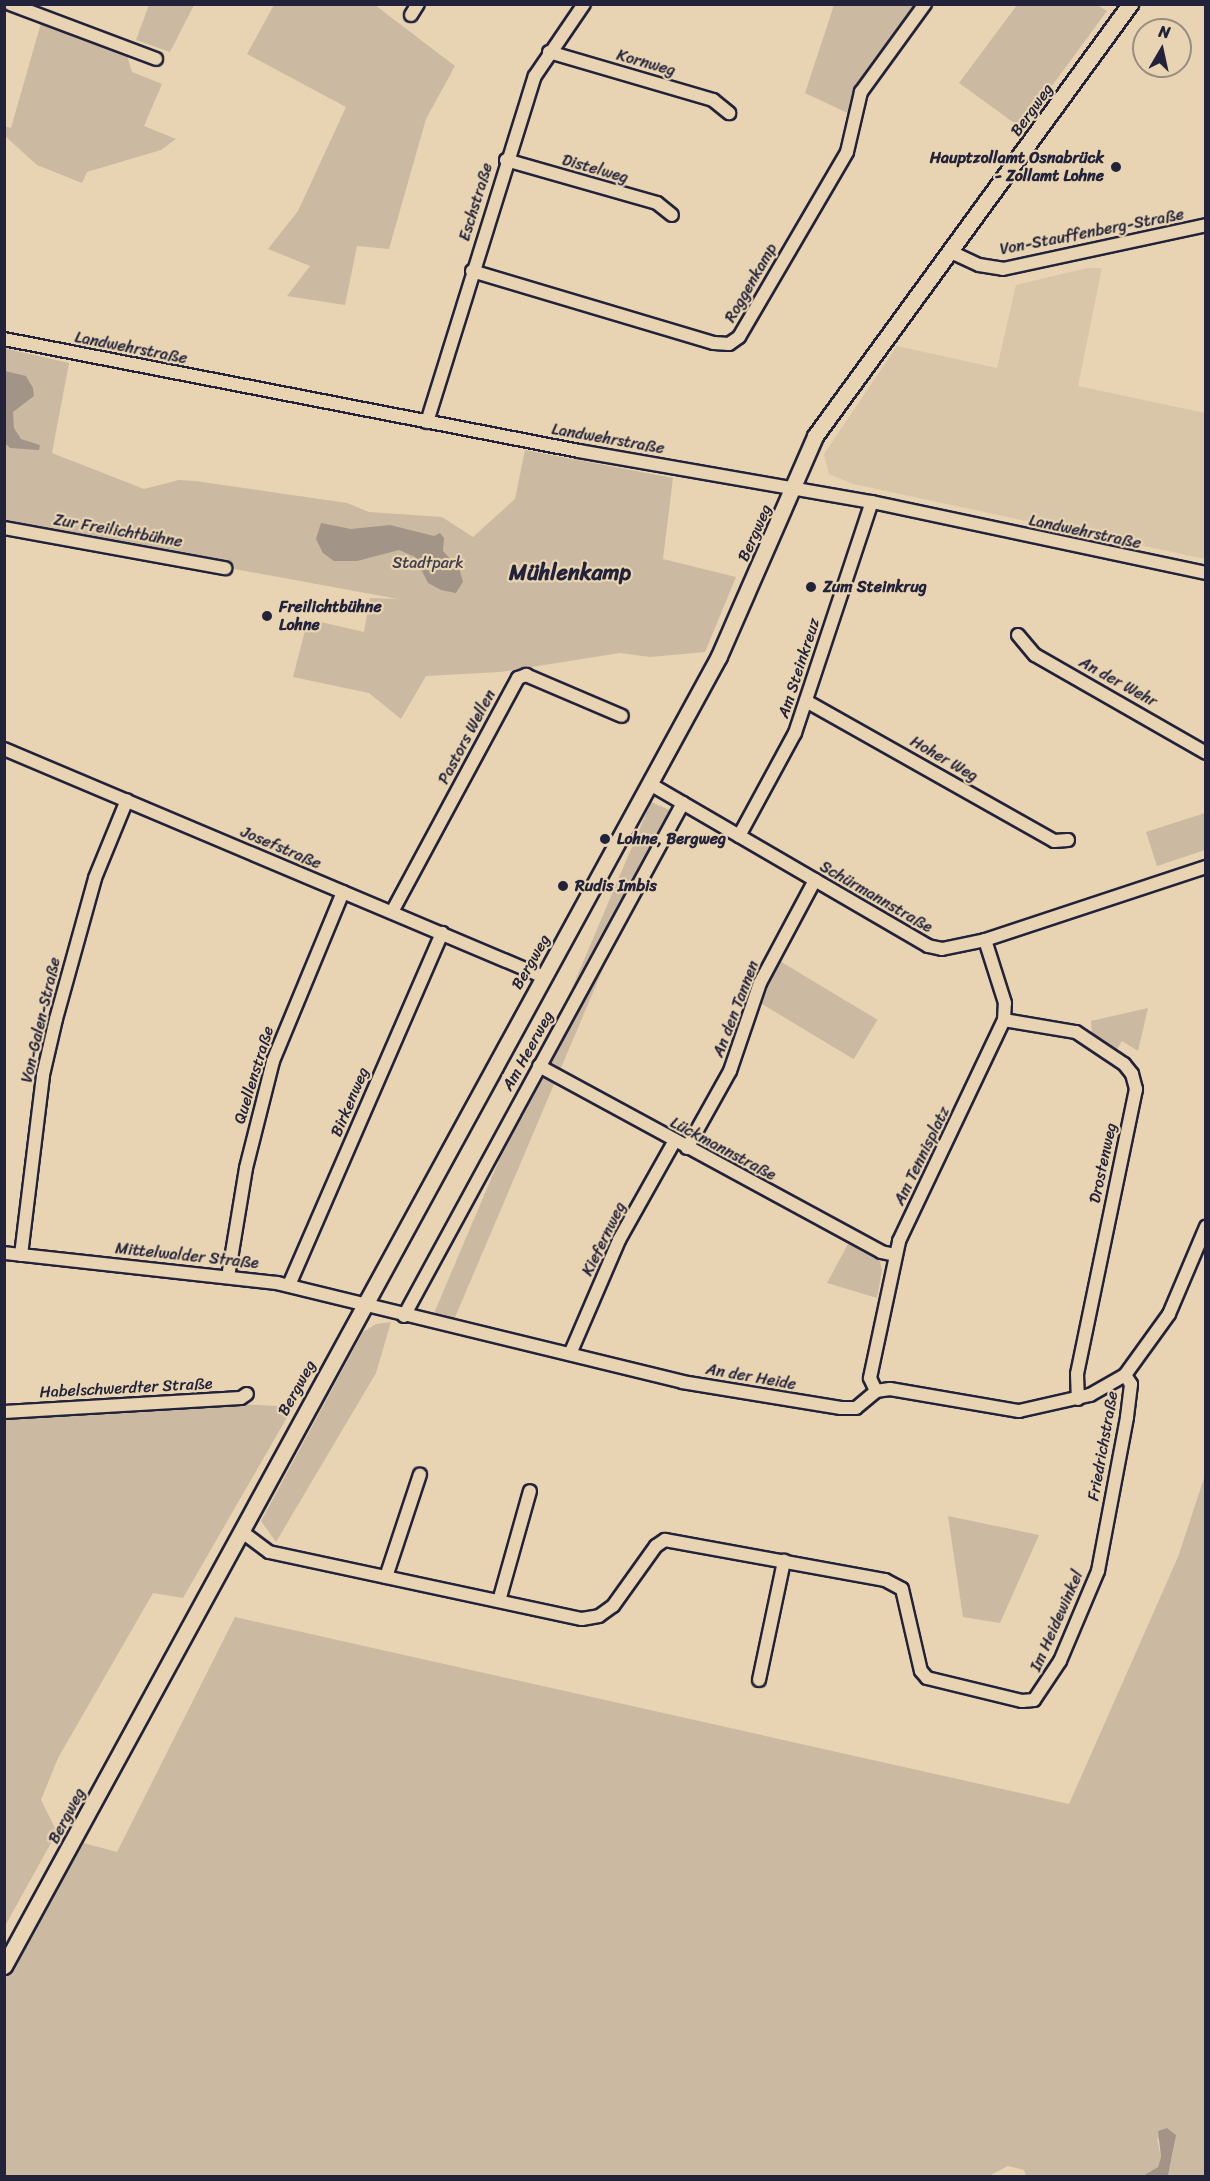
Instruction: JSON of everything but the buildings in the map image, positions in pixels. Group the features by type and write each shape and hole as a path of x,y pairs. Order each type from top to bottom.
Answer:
{"main road":[{"name":"Bergweg","path":"4,1966 650,784 738,618 825,421 951,252 1130,4"}],"street":[{"path":"10,4 156,59"},
{"name":"Roggenkamp","path":"472,271 714,343 729,344 739,337 847,152 861,92 925,4"},
{"name":"Eschstraße","path":"427,422 506,160 536,76 549,52 583,5"},
{"name":"Kornweg","path":"549,52 713,100 729,113"},
{"name":"Distelweg","path":"506,160 657,204 672,215"},
{"name":"Von-Stauffenberg-Straße","path":"951,252 979,265 1003,269 1206,225"},
{"name":"Landwehrstraße","path":"4,339 427,422 872,502 1206,573"},
{"name":"Am Steinkreuz","path":"739,836 790,744 872,502"},
{"name":"Zur Freilichtbühne","path":"4,528 225,568"},
{"name":"An der Wehr","path":"1018,634 1035,655 1206,753"},
{"name":"Pastors Wellen","path":"392,912 518,678 526,675 622,717"},
{"name":"Hoher Weg","path":"806,701 1054,841 1068,840"},
{"name":"Josefstraße","path":"4,748 544,976"},
{"name":"Schürmannstraße","path":"650,784 928,946 955,948 985,940 1206,867"},
{"name":"Von-Galen-Straße","path":"21,1255 43,1075 56,1019 95,878 127,800"},
{"name":"Am Heerweg","path":"404,1316 683,802"},
{"name":"An den Tannen","path":"687,1148 730,1071 760,983 815,880"},
{"name":"Quellenstraße","path":"228,1277 246,1168 273,1061 343,892"},
{"name":"Birkenweg","path":"289,1285 442,933"},
{"path":"985,940 1005,1003 1004,1020"},
{"name":"Am Tennisplatz","path":"876,1391 870,1378 895,1255 1004,1020"},
{"name":"Drostenweg","path":"1004,1020 1076,1032 1124,1064 1132,1074 1136,1089 1075,1383 1078,1399"},
{"name":"Lückmannstraße","path":"539,1066 674,1142 881,1252 895,1255"},
{"name":"Kiefernweg","path":"570,1354 619,1240 674,1142"},
{"name":"Friedrichstraße","path":"1102,1549 1127,1417 1131,1384 1125,1375 1169,1314 1206,1227"},
{"name":"Mittelwalder Straße","path":"4,1253 289,1285 365,1303"},
{"name":"An der Heide","path":"365,1303 404,1316 682,1382 841,1408 856,1408 876,1391"},
{"path":"876,1391 890,1389 1019,1411 1078,1399 1105,1390 1125,1375"},
{"name":"Habelschwerdter Straße","path":"4,1412 241,1398 247,1394"},
{"path":"386,1577 420,1474"},
{"path":"499,1601 530,1491"},
{"name":"Im Heidewinkel","path":"241,1531 269,1552 582,1619 600,1616 613,1606 656,1546 665,1540 895,1582 902,1589 921,1671 927,1678 1022,1701 1034,1700 1043,1691 1060,1661 1090,1595 1102,1549"},
{"path":"759,1680 784,1561"}],"shaded area":[{"path":"1087,268 1102,268 1078,386 1205,413 1205,559 853,484 829,474 824,454 897,346 997,368 1016,285"},
{"path":"5,371 26,376 33,388 34,396 13,412 14,428 21,439 40,445 39,450 10,448 5,443"},
{"path":"321,523 351,529 390,525 434,536 440,533 444,538 443,551 459,568 463,582 456,593 441,590 428,583 415,557 399,550 357,561 334,561 323,553 316,539"},
{"path":"1167,2128 1176,2135 1168,2176 1143,2176 1158,2167 1161,2157 1158,2131"}],"green space":[{"path":"149,5 194,5 170,52 136,40"},
{"path":"274,5 375,5 455,66 426,119 389,249 357,246 345,305 287,296 310,266 268,249 298,211 346,107 247,54"},
{"path":"834,5 925,5 861,92 854,116 805,93"},
{"path":"1017,5 1097,5 1107,11 1021,128 959,83"},
{"path":"41,23 126,52 132,72 162,84 144,126 176,139 161,150 87,172 82,183 37,165 5,136 4,126 11,128"},
{"name":"Stadtpark","path":"4,348 69,363 52,453 144,489 179,480 195,481 347,503 369,512 442,517 473,537 515,499 525,450 673,478 663,559 736,577 705,652 650,657 620,653 500,672 426,676 401,719 369,693 293,677 308,619 364,632 370,598 398,599 5,527"},
{"path":"651,802 670,810 453,1321 434,1313"},
{"path":"1205,813 1205,850 1157,866 1146,832"},
{"path":"778,960 877,1020 854,1059 754,999"},
{"path":"1148,1008 1138,1051 1122,1041 1117,1049 1092,1033 1091,1021"},
{"path":"848,1244 880,1261 882,1271 877,1298 827,1283"},
{"path":"391,1322 376,1373 276,1542 261,1521 363,1332 376,1324"},
{"path":"220,1403 293,1407 183,1598 153,1593 58,1758 41,1800 57,1832 5,1926 5,1415"},
{"path":"1205,1475 1205,2176 1168,2176 1173,2152 1157,2138 1161,2158 1158,2167 1143,2176 1026,2176 1024,2170 1008,2166 989,2176 5,2176 5,1979 80,1842 117,1852 235,1617 1069,1804 1178,1557"},
{"path":"948,1516 1039,1535 1000,1623 963,1617"}],"place":[{"name":"Hauptzollamt Osnabrück - Zollamt Lohne","path":"1116,167"},
{"name":"Zum Steinkrug","path":"811,587"},
{"name":"Freilichtbühne Lohne","path":"267,616"},
{"name":"Lohne, Bergweg","path":"605,839"},
{"name":"Rudis Imbis","path":"563,886"}],"district":[{"name":"Mühlenkamp","path":"570,573"}]}
